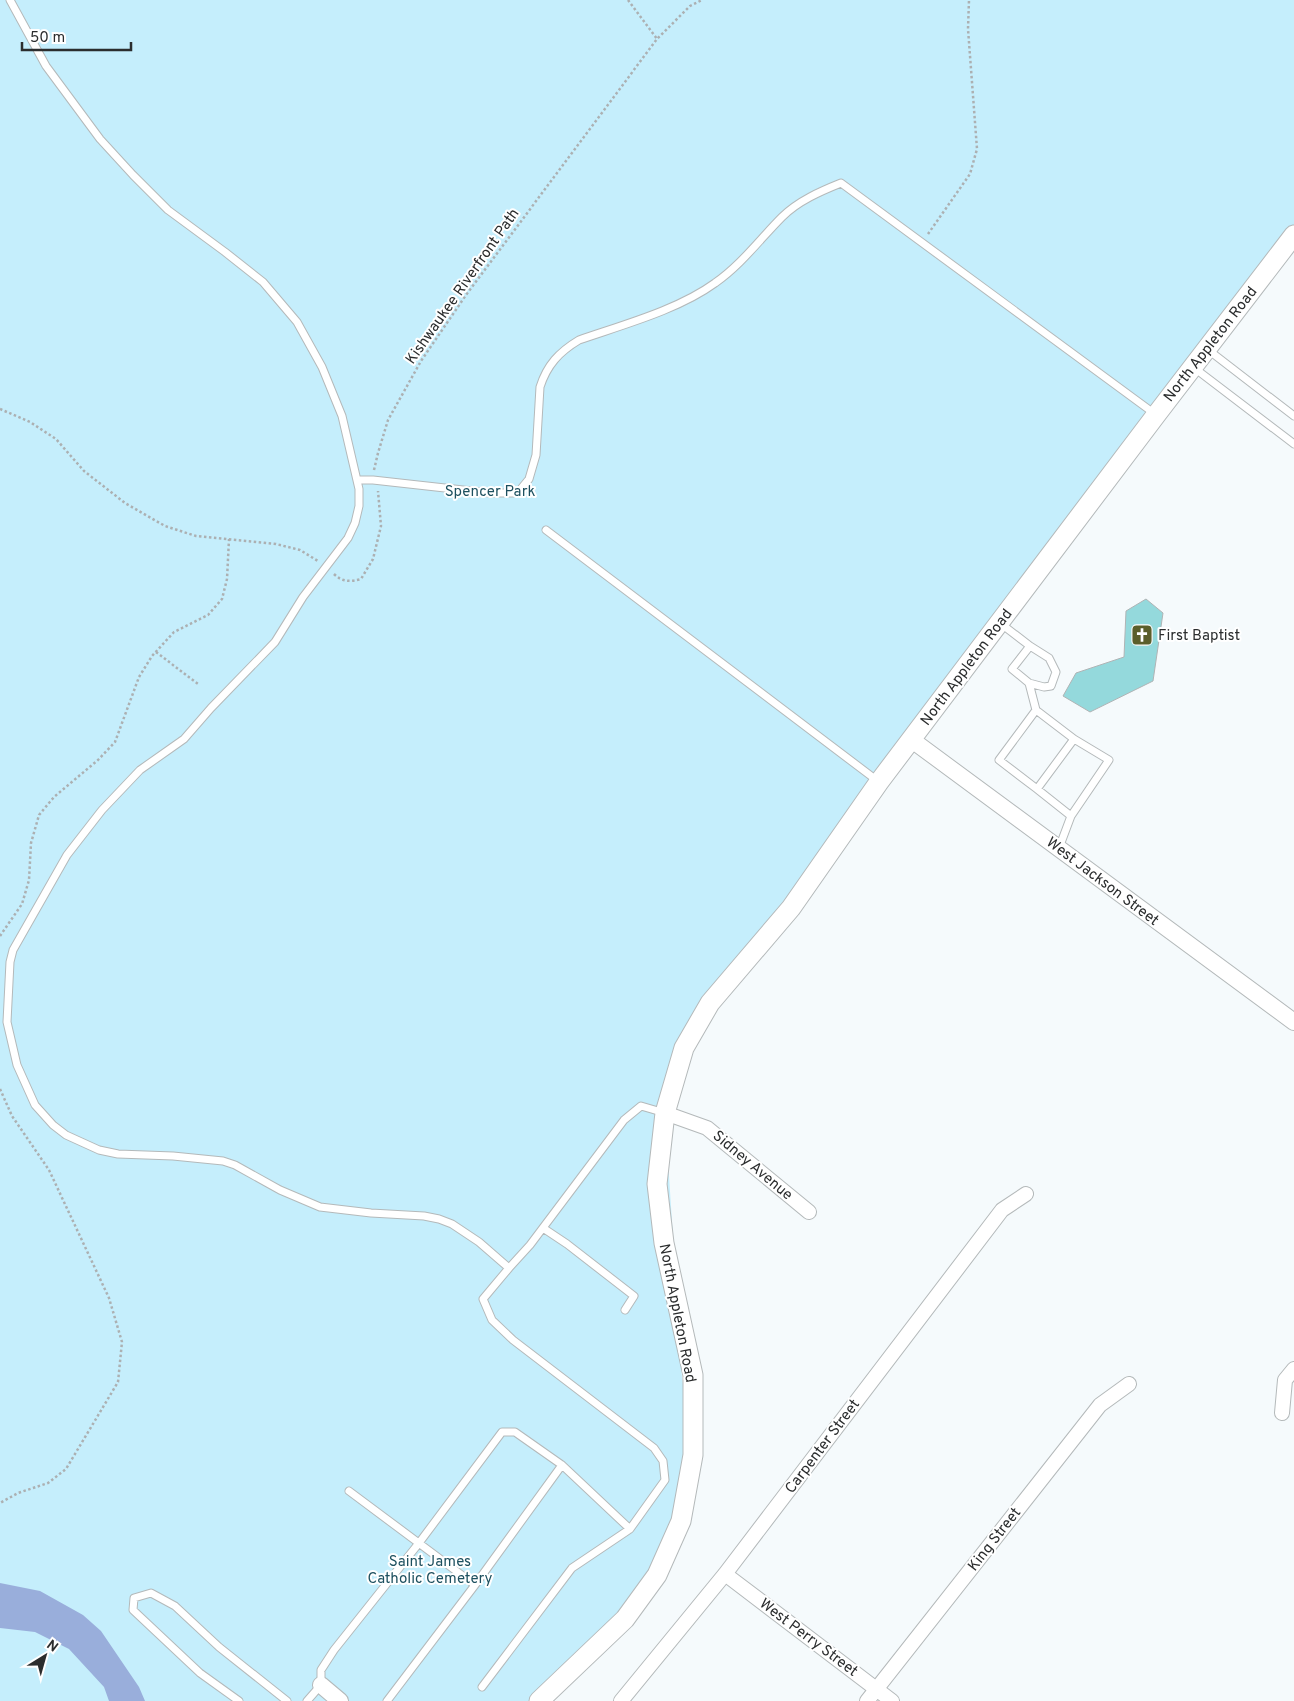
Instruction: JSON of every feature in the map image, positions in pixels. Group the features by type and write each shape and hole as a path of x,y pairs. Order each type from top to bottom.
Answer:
{"main road":[{"name":"North Appleton Road","path":"539,1701 625,1619 657,1575 682,1520 693,1455 693,1375 664,1243 657,1184 665,1113 684,1048 710,1003 786,914 879,782 1294,235"}],"street":[{"name":"West Jackson Street","path":"912,740 1294,1022"},
{"name":"Sidney Avenue","path":"665,1113 707,1128 809,1212"},
{"name":"Carpenter Street","path":"621,1701 725,1574 1002,1210 1026,1194"},
{"path":"1282,1413 1285,1380 1294,1369"},
{"name":"King Street","path":"867,1701 1100,1406 1129,1384"},
{"name":"West Perry Street","path":"725,1574 892,1701"},
{"path":"321,1685 340,1701"}],"lane":[{"path":"10,0 46,66 106,146 168,210 262,282 297,322 322,367 342,416 358,480 359,506 355,523 348,538 328,567 303,597 275,642 211,708 184,739 140,770 102,810 67,855 13,950 10,962 7,1022 17,1065 41,1114 66,1135 82,1143 99,1150 118,1154 173,1156 223,1161 235,1165 280,1190 320,1207 439,1219 452,1224 479,1242 508,1268"},
{"path":"358,480 490,493 513,493 520,490 529,479 536,456 540,387 549,366 557,356 579,340 671,307 714,284 752,251 783,216 809,198 841,183 1156,415"},
{"path":"1207,349 1294,416"},
{"path":"1193,366 1294,444"},
{"path":"546,530 879,782"},
{"path":"1000,622 1030,646 1049,658 1056,672 1051,686 1044,687 1030,683 1012,670 1030,646"},
{"path":"1030,683 1036,710 1074,739 1109,760 1071,816 1059,848"},
{"path":"1036,710 999,760 1071,816"},
{"path":"1037,789 1074,739"},
{"path":"482,1687 572,1568 630,1529 664,1480 663,1461 654,1448 513,1340 492,1320 484,1299 508,1268 530,1245 624,1120 641,1106 665,1113"},
{"path":"543,1228 567,1244 634,1296 625,1310"},
{"path":"307,1701 321,1685 321,1670 334,1650 419,1543 502,1432 515,1432 562,1465 630,1529"},
{"path":"387,1701 476,1585 562,1465"},
{"path":"349,1491 476,1585"},
{"path":"239,1701 200,1673 151,1628 133,1610 134,1598 150,1593 175,1606 220,1647 287,1701"}],"path":[{"path":"628,0 657,39"},
{"name":"Kishwaukee Riverfront Path","path":"372,480 388,420 421,361 466,295 657,39 690,6 702,0"},
{"path":"922,242 970,174 977,149 968,29 969,0"},
{"path":"0,409 30,422 56,439 84,471 125,503 164,526 196,536 276,544 300,550 328,567 339,578 350,582 361,580 373,559 381,526 379,493 372,480"},
{"path":"0,936 22,904 29,880 31,843 39,815 54,797 98,760 115,742 139,677 156,652 174,632 208,615 222,599 227,579 228,539"},
{"path":"156,652 198,684"},
{"path":"0,1090 12,1116 49,1170 109,1298 122,1342 118,1382 66,1469 48,1483 18,1493 0,1504"}],"green space":[{"name":"Spencer Park","path":"0,0 1294,0 1294,236 710,1003 665,1113 682,1378 693,1455 657,1575 539,1701 0,1701"}],"water":[{"path":"0,1583 40,1591 83,1615 101,1631 139,1687 145,1701 109,1701 104,1687 69,1649 35,1632 0,1628"}],"building":[{"name":"First Baptist","path":"1146,599 1163,613 1153,681 1090,712 1063,696 1076,673 1124,657 1126,611"}],"place":[{"name":"First Baptist","path":"1142,635"}],"park label":[{"name":"Saint James Catholic Cemetery","path":"430,1570"}]}
